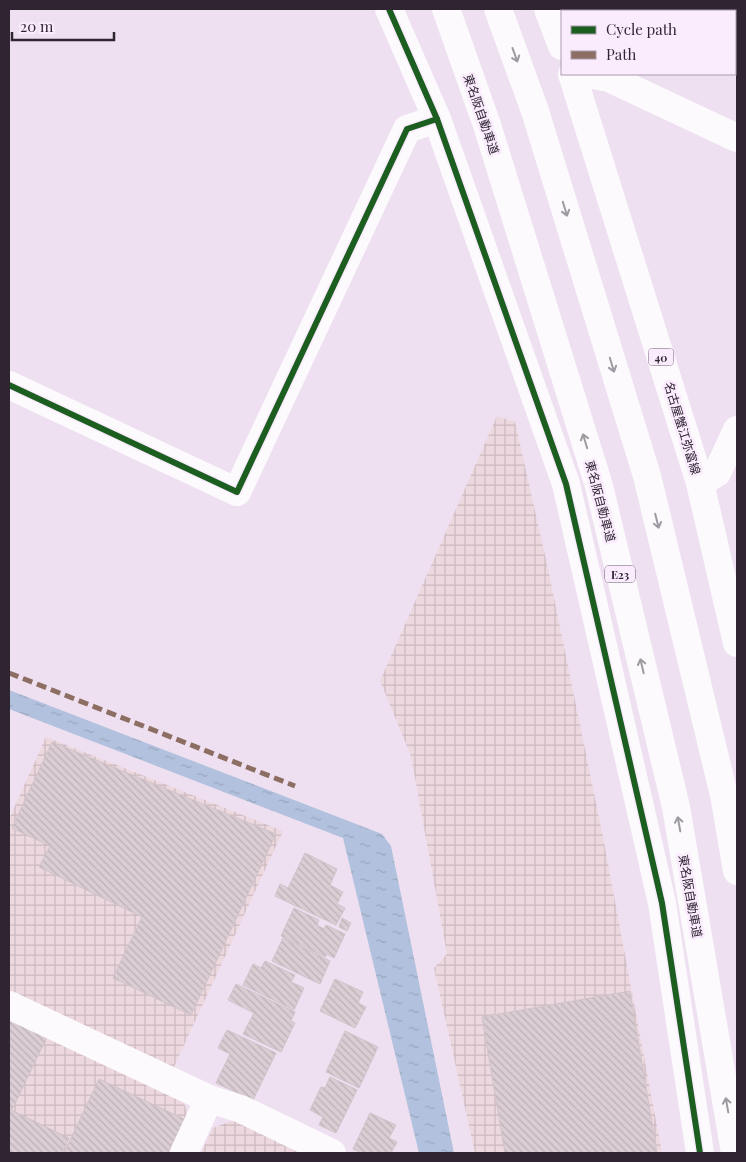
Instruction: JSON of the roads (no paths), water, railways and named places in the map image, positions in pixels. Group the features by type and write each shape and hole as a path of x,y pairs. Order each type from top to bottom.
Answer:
{"main road":[{"path":"389,9 437,119 566,484 662,903 700,1153"},
{"name":"東名阪自動車道","path":"446,9 487,125 599,486 676,807 735,1153"},
{"path":"498,9 535,111 646,476 724,795 737,871"},
{"path":"548,9 561,43"},
{"name":"名古屋蟹江弥富線","path":"572,75 700,483 737,643"},
{"path":"593,75 609,78 737,138"},
{"path":"9,385 237,492 407,129 437,119"},
{"path":"700,483 717,473 737,430"},
{"path":"9,1005 209,1099 241,1109 332,1153"},
{"path":"184,1153 209,1099"}],"water":[{"path":"9,690 382,834 391,846 454,1153 419,1153 343,838 9,709"}]}
